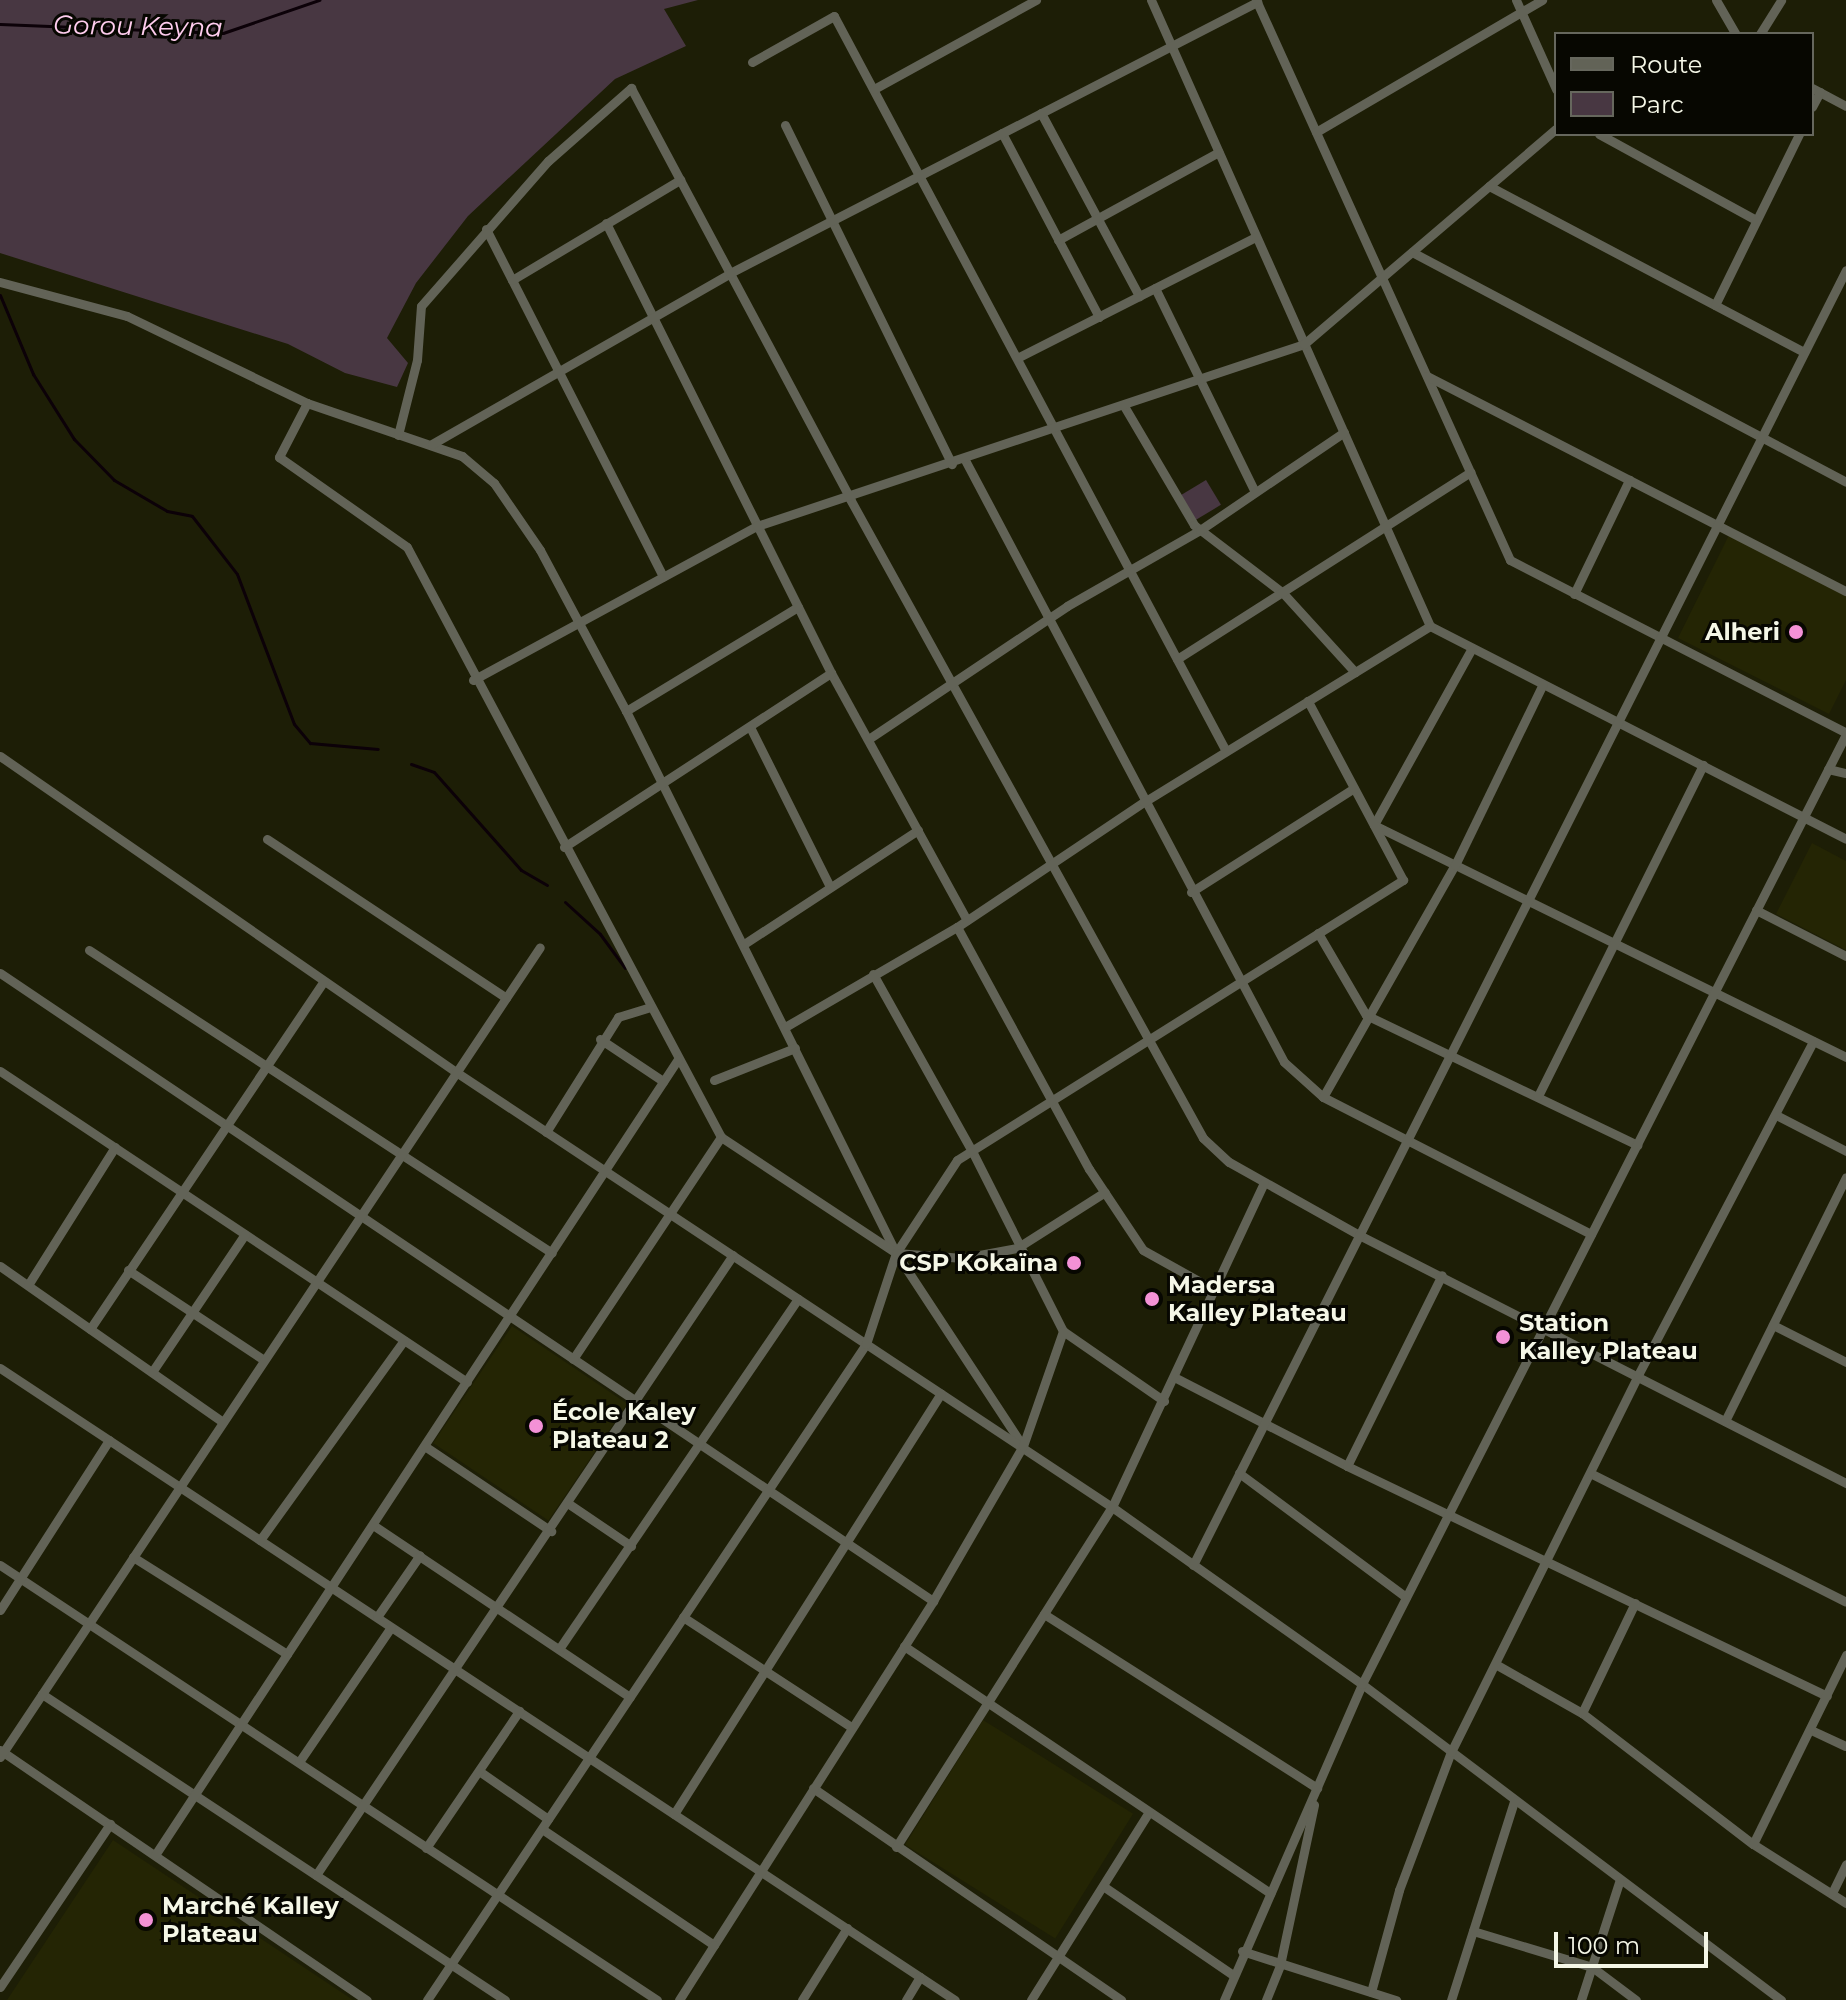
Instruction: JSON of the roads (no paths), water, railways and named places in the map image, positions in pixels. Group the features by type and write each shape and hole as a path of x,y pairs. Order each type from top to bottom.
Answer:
{"street":[{"path":"874,89 1036,0"},
{"path":"1151,0 1430,626 1846,839"},
{"path":"1516,0 1554,84"},
{"path":"1316,132 1542,0"},
{"path":"1716,0 1735,32"},
{"path":"1761,32 1781,0"},
{"path":"432,444 730,273 1257,1 1510,560 1846,734 1362,1684 1242,1951 1224,2000"},
{"path":"752,62 834,16 1226,751"},
{"path":"398,435 417,360 421,306 548,161 631,88 850,499 1195,1128 1224,1159 1359,1235 1846,1483"},
{"path":"1816,90 1846,106"},
{"path":"1041,113 1139,296"},
{"path":"785,125 835,219 952,464"},
{"path":"473,680 757,526 850,499 1304,344 1554,131"},
{"path":"1002,133 1099,317"},
{"path":"1603,136 1756,220"},
{"path":"1715,305 1798,136"},
{"path":"1058,240 1219,152"},
{"path":"512,280 680,180"},
{"path":"1489,186 1804,352"},
{"path":"606,223 831,673 870,738 967,920"},
{"path":"486,229 663,577"},
{"path":"1017,358 1256,237"},
{"path":"1412,252 1846,482"},
{"path":"1193,1565 1846,270"},
{"path":"0,282 127,316 307,403 462,456 494,483 524,523 626,711 896,1253 1023,1446"},
{"path":"1155,288 1255,492"},
{"path":"1427,376 1846,591"},
{"path":"307,403 279,457 407,547 473,680 721,1137 896,1253 963,1258 1017,1248 1105,1192"},
{"path":"1124,406 1200,530 1283,593 1355,672"},
{"path":"870,738 1128,567 1200,530 1344,432"},
{"path":"965,460 1191,892 1284,1062 1323,1097 1591,1234"},
{"path":"1177,659 1283,593 1384,523 1471,472"},
{"path":"1574,594 1629,480"},
{"path":"626,711 798,607"},
{"path":"785,1027 957,927 1144,802 1430,626"},
{"path":"1374,825 1472,648"},
{"path":"564,847 665,786 831,673"},
{"path":"1323,1097 1366,1015 1455,865 1543,684"},
{"path":"427,2000 866,1344 896,1253 957,1160 1054,1102 1403,880 1308,701"},
{"path":"750,727 829,885"},
{"path":"0,756 456,1072 1112,1507 1362,1684 1619,1882 1781,2000"},
{"path":"1538,1096 1703,765"},
{"path":"1828,769 1846,773"},
{"path":"1191,892 1354,788"},
{"path":"1374,825 1846,1057"},
{"path":"744,944 829,885 918,830"},
{"path":"267,839 506,998"},
{"path":"1756,910 1846,956"},
{"path":"957,927 1105,1192 1143,1250 1215,1290"},
{"path":"1318,933 1366,1015 1637,1145"},
{"path":"367,2000 1,1753 540,947"},
{"path":"89,950 552,1253"},
{"path":"0,973 933,1601"},
{"path":"873,974 972,1151 1017,1248 1063,1331 1164,1401"},
{"path":"90,1329 224,1124 324,981"},
{"path":"546,1132 600,1039 618,1017 650,1007"},
{"path":"600,1039 663,1081"},
{"path":"1371,1992 1399,1890 1451,1752 1549,1565 1638,1375 1813,1041"},
{"path":"714,1080 795,1048"},
{"path":"155,1855 426,1447 678,1059"},
{"path":"0,1071 467,1382"},
{"path":"1776,1115 1846,1151"},
{"path":"573,1359 721,1137"},
{"path":"28,1285 115,1147"},
{"path":"1725,1421 1846,1177"},
{"path":"896,1847 1112,1507 1176,1378 1264,1183"},
{"path":"152,1372 245,1234"},
{"path":"316,1875 360,1804 638,1403 733,1255"},
{"path":"0,1266 223,1422"},
{"path":"128,1270 264,1360"},
{"path":"1347,1466 1442,1275"},
{"path":"559,1649 798,1299"},
{"path":"1773,1325 1846,1362"},
{"path":"679,2000 933,1601 1023,1446 1063,1331"},
{"path":"260,1540 404,1340"},
{"path":"0,1368 955,2000"},
{"path":"1176,1378 1549,1565 1827,1696"},
{"path":"674,1814 941,1394"},
{"path":"0,1610 109,1440"},
{"path":"426,1447 551,1531"},
{"path":"1239,1473 1406,1597"},
{"path":"1592,1474 1846,1602"},
{"path":"569,1504 631,1546"},
{"path":"373,1525 630,1697"},
{"path":"377,1617 420,1555"},
{"path":"133,1557 287,1654"},
{"path":"0,1565 657,2000"},
{"path":"1582,1713 1635,1603"},
{"path":"1044,1614 1317,1788"},
{"path":"683,1617 851,1727"},
{"path":"299,1762 391,1627"},
{"path":"904,1646 1270,1893"},
{"path":"1753,1844 1846,1655"},
{"path":"1497,1665 1582,1713 1753,1844 1846,1903"},
{"path":"42,1694 505,2000"},
{"path":"426,1848 519,1711"},
{"path":"1811,1730 1846,1746"},
{"path":"479,1771 548,1819"},
{"path":"813,1788 1121,2000"},
{"path":"1266,2000 1280,1965 1317,1788"},
{"path":"1451,2000 1514,1801"},
{"path":"1031,2000 1149,1812"},
{"path":"0,1987 110,1824"},
{"path":"542,1829 714,1945"},
{"path":"1832,1893 1846,1864"},
{"path":"1581,2000 1619,1882"},
{"path":"1103,1886 1233,1975"},
{"path":"802,2000 847,1928"},
{"path":"1473,1931 1592,1967 1636,2000"},
{"path":"1242,1951 1396,2000"},
{"path":"906,2000 920,1977"}],"waterway":[{"name":"Gorou Keyna","path":"0,24 223,33 319,0"},
{"path":"0,295 33,374 74,439 114,480 167,511 192,516 237,574 294,724 310,743 378,749"},
{"path":"411,764 434,772 521,870 547,885"},
{"path":"565,902 600,934 625,968"}],"place":[{"name":"Alheri","path":"1796,632"},
{"name":"CSP Kokaïna","path":"1074,1263"},
{"name":"Madersa Kalley Plateau","path":"1152,1299"},
{"name":"Station Kalley Plateau","path":"1503,1337"},
{"name":"École Kaley Plateau 2","path":"536,1426"},
{"name":"Marché Kalley Plateau","path":"146,1920"}]}
